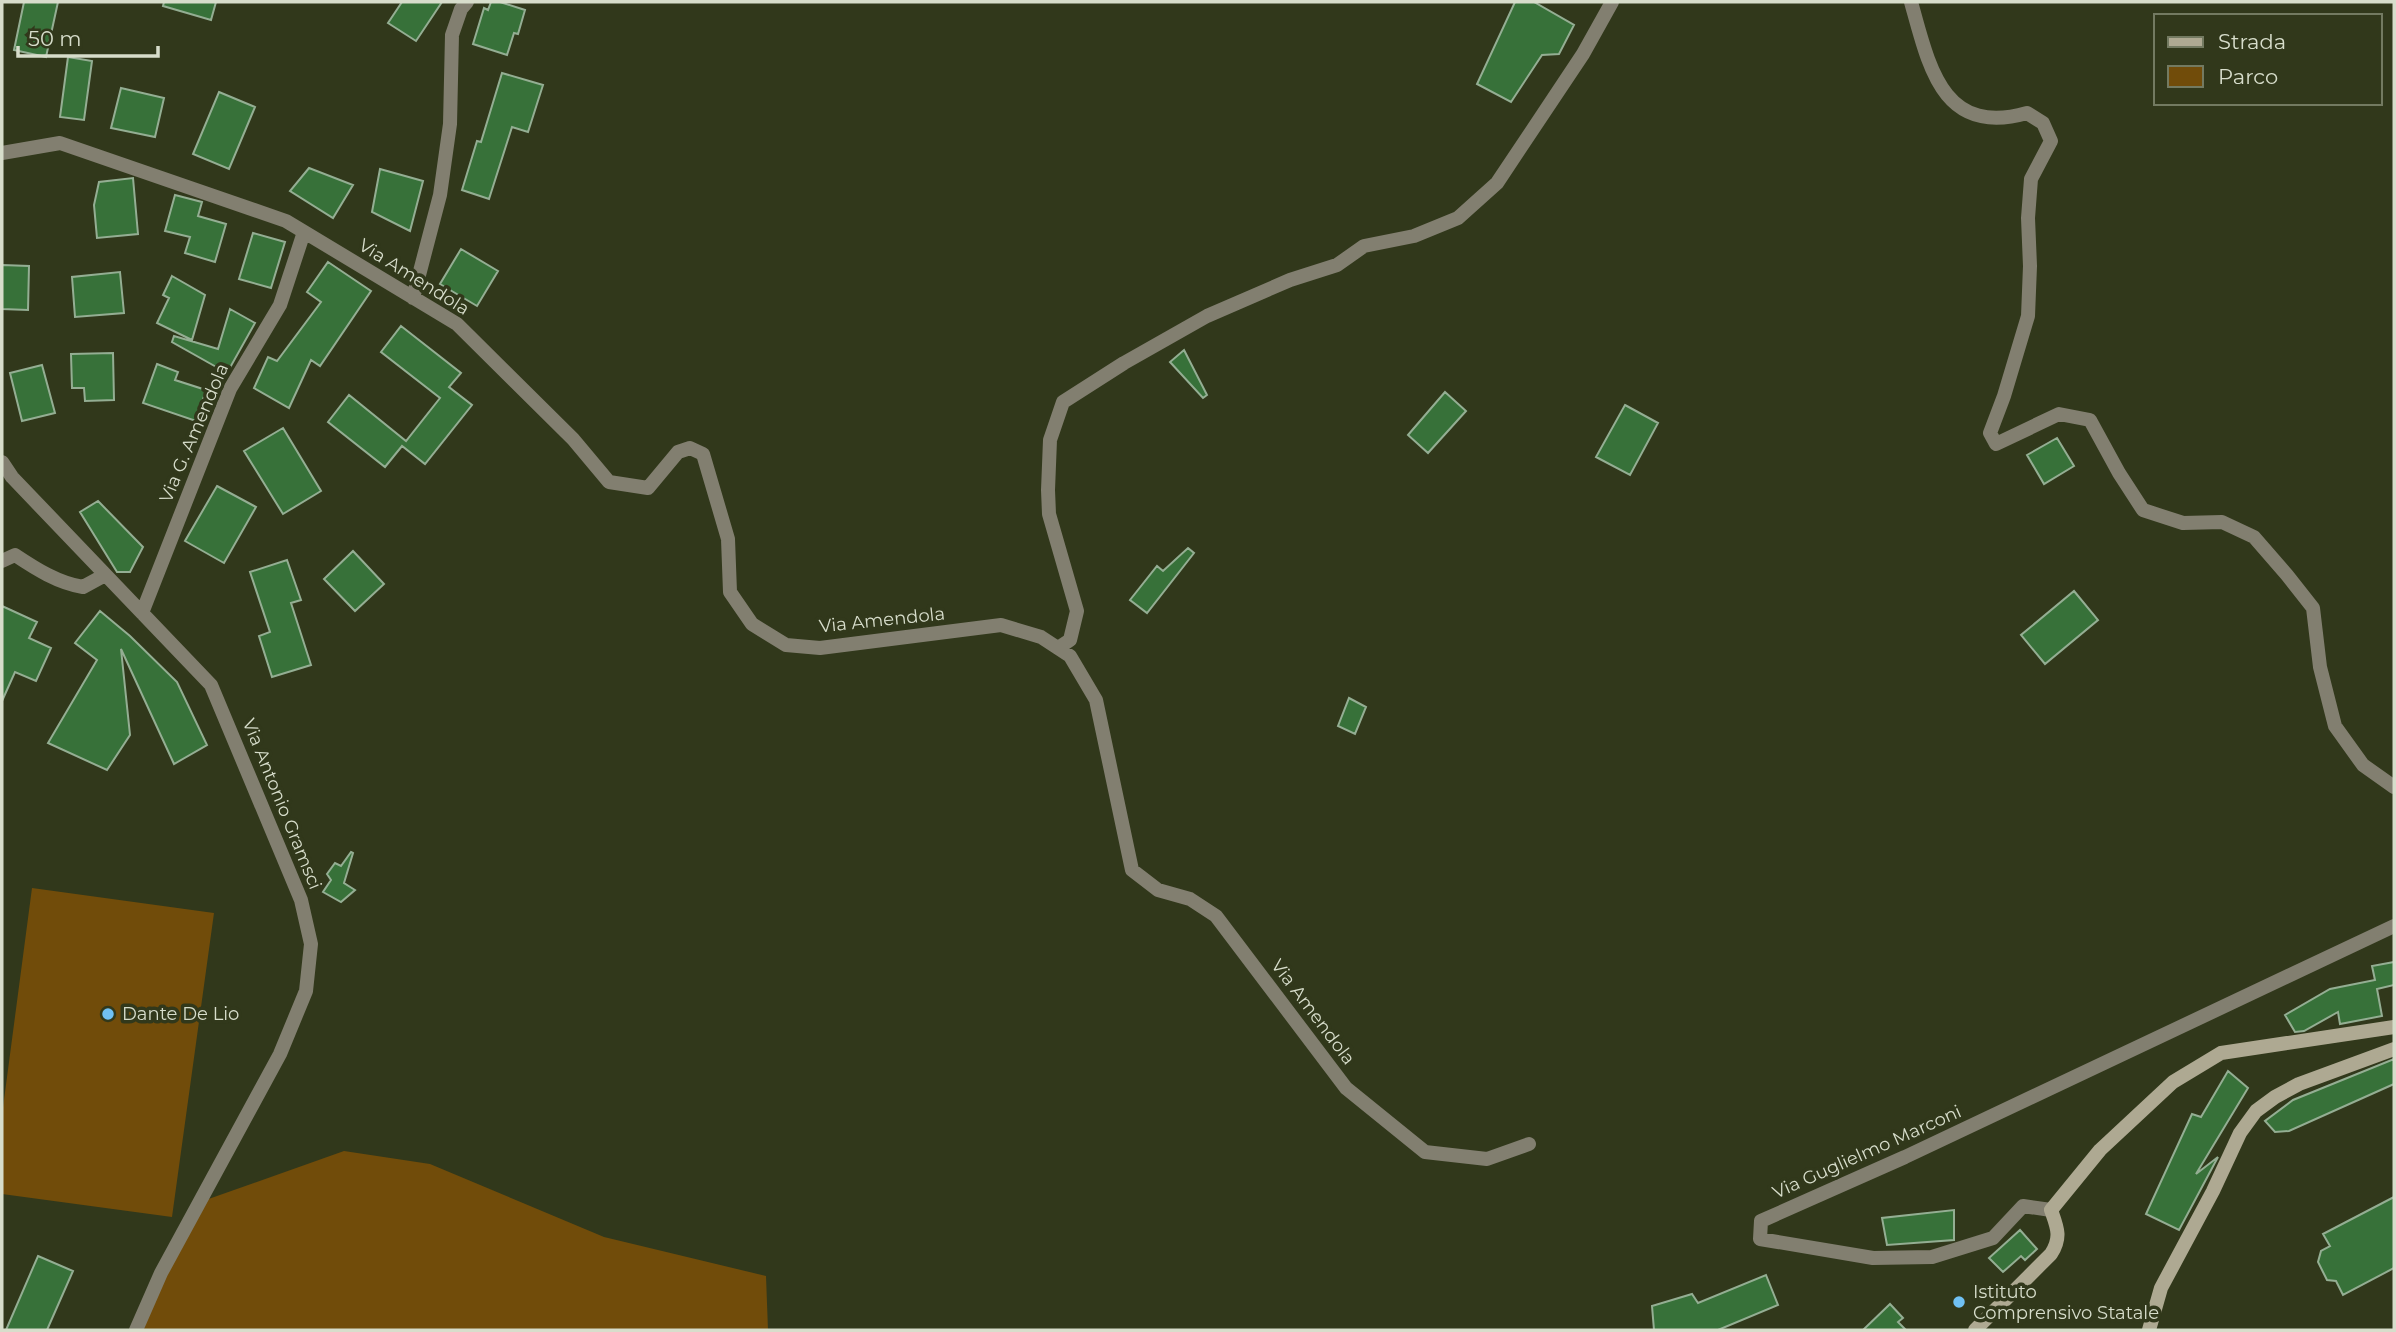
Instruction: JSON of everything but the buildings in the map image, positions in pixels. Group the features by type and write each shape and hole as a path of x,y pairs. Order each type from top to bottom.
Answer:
{"street":[{"path":"413,298 440,195 450,124 452,35 461,9 467,2"},
{"path":"1058,648 1070,640 1076,611 1049,514 1050,440 1063,402 1124,363 1207,316 1290,280 1338,265 1364,246 1414,236 1458,218 1497,183 1583,54 1612,2"},
{"path":"1911,2 1927,56 1942,90 1960,108 1984,118 2008,119 2027,113 2043,123 2051,141 2031,179 2028,218 2028,316 1990,433 1996,444 2059,414 2090,420 2143,510 2183,523 2222,522 2254,537 2313,608 2320,667 2335,726 2363,765 2394,787"},
{"name":"Via Amendola","path":"2,153 60,143 286,221 457,324 573,439 609,482 648,488 678,452 690,448 703,454 728,539 730,592 752,624 786,645 820,648 1002,625 1041,637 1058,648 1070,656 1096,700 1132,870 1158,890 1191,899 1216,916 1346,1088 1425,1152 1487,1159 1529,1144"},
{"name":"Via G. Amendola","path":"142,613 230,389 280,305 304,232"},
{"name":"Via Antonio Gramsci","path":"2,463 12,477 211,685 301,900 311,944 306,991 279,1054 161,1273 136,1330"},
{"path":"2,561 15,555 66,584 83,587 105,575"},
{"name":"Via Guglielmo Marconi","path":"2050,1210 2023,1206 1993,1237 1931,1257 1873,1258 1760,1239 1761,1221 1905,1157 2394,926"},
{"path":"1975,1330 2052,1254 2059,1233 2050,1210 2100,1150 2173,1082 2221,1054 2394,1027"},
{"path":"2149,1330 2161,1288 2213,1191 2240,1133 2256,1111 2299,1084 2394,1049"}],"green space":[{"name":"Dante De Lio","path":"32,888 214,913 172,1217 2,1194 2,1115"},
{"path":"344,1151 430,1164 604,1237 766,1276 768,1330 136,1330 200,1202"}],"place":[{"name":"Dante De Lio","path":"108,1014"},
{"name":"Istituto Comprensivo Statale","path":"1959,1302"}]}
